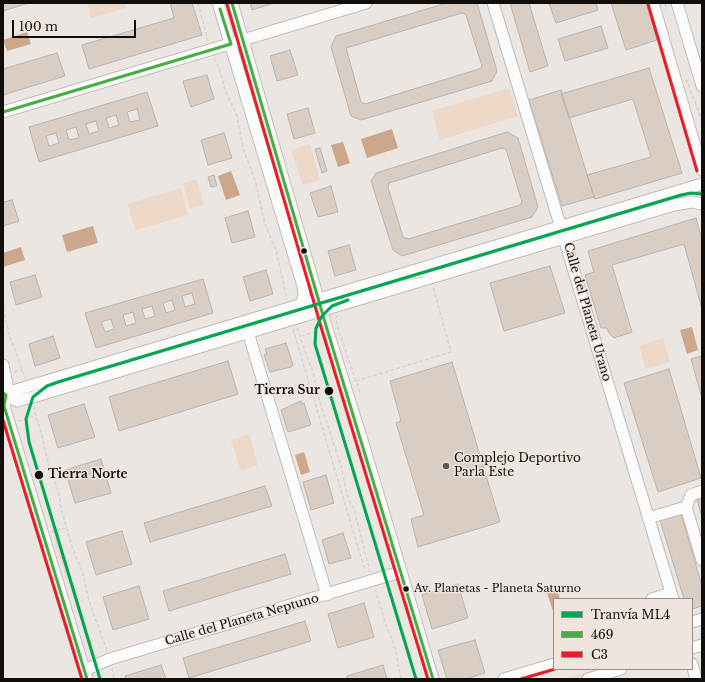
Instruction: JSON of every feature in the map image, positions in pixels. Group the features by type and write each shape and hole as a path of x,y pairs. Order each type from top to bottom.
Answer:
{"street":[{"path":"4,394 17,400 31,392 291,318 301,305 304,295 303,286 218,3"},
{"path":"232,3 433,679"},
{"path":"3,112 366,3"},
{"name":"Calle del Planeta Urano","path":"493,3 672,596"},
{"path":"653,3 683,86 702,170"},
{"path":"677,3 701,84"},
{"path":"563,233 702,184"},
{"path":"31,392 248,332 291,318 321,305 563,233 674,205 692,202 702,204"},
{"path":"301,305 321,305"},
{"path":"248,332 327,595"},
{"path":"3,365 8,384 4,394 4,406 86,674"},
{"path":"702,491 691,495 686,506 702,560"},
{"path":"648,518 686,506"},
{"name":"Calle del Planeta Neptuno","path":"86,674 110,659 400,572"},
{"path":"659,598 672,596"},
{"path":"504,679 553,664"},
{"path":"693,668 696,679"},
{"path":"588,679 619,670"}],"path":[{"path":"198,3 211,50 220,71 225,90 237,116 243,148 256,180 265,224 276,250 291,318 365,570"},
{"path":"665,3 667,15"},
{"path":"684,74 683,86 702,120"},
{"path":"683,86 701,84"},
{"path":"356,381 451,352 433,287"},
{"path":"3,308 11,341 16,349 22,372 31,392 36,418 59,494 60,508 72,547 83,574 89,601 110,659 114,679"},
{"path":"339,314 336,318 337,326 360,393"},
{"path":"291,318 301,336 307,360 314,376 317,392 341,466 347,492 354,509 372,581 380,602 385,622 395,647 401,679"}],"shaded area":[{"path":"87,3 125,3 126,8 91,18"},
{"path":"27,32 31,44 7,51 3,40"},
{"path":"509,88 518,116 440,140 432,111"},
{"path":"392,129 398,148 367,158 361,139"},
{"path":"343,142 350,163 338,167 331,145"},
{"path":"310,144 320,180 303,185 291,150"},
{"path":"231,171 240,195 226,200 218,176"},
{"path":"196,179 204,204 190,209 183,184"},
{"path":"181,188 188,215 136,230 127,204"},
{"path":"93,226 98,243 67,252 62,235"},
{"path":"21,247 25,260 3,267 3,253"},
{"path":"692,327 698,350 687,354 680,330"},
{"path":"663,338 670,362 646,369 639,346"},
{"path":"28,420 27,427 31,442 28,443 24,424"},
{"path":"249,434 258,465 241,471 231,440"},
{"path":"304,452 310,472 301,475 295,455"},
{"path":"49,505 95,654 91,656 54,538 55,535 46,506"},
{"path":"557,590 560,598 553,598 553,611 547,593"},
{"path":"596,670 605,670 574,679 566,678"}],"building":[{"path":"3,3 29,3 3,11"},
{"path":"170,3 192,3 202,35 89,69 82,45 174,18"},
{"path":"250,3 274,3 252,10"},
{"path":"447,3 477,3 497,71 492,81 361,120 351,116 331,47 336,36","holes":["462,13 466,15 482,66 479,69 365,104 361,102 346,48"]},
{"path":"510,3 529,3 548,66 530,72"},
{"path":"549,3 596,3 598,10 556,23"},
{"path":"611,3 646,3 657,40 626,50"},
{"path":"601,26 608,48 565,61 558,39"},
{"path":"290,50 298,75 277,81 270,56"},
{"path":"57,53 65,76 3,95 3,69"},
{"path":"649,68 682,173 595,199 587,175 651,157 633,99 569,118 561,94"},
{"path":"207,75 214,99 191,107 183,81"},
{"path":"561,90 594,197 562,206 529,100"},
{"path":"147,92 158,126 39,162 29,127","holes":["137,109 140,120 130,122 127,112","116,115 119,125 109,128 106,118","96,121 99,131 89,134 86,124","76,127 79,138 69,140 66,130","56,133 59,143 49,146 46,136"]},
{"path":"308,108 315,133 294,139 287,114"},
{"path":"507,132 518,138 538,207 532,217 402,256 393,250 371,181 376,173","holes":["502,148 506,149 522,202 520,205 408,239 403,237 388,187 389,183"]},
{"path":"224,133 232,158 208,165 201,140"},
{"path":"320,148 327,171 322,173 315,149"},
{"path":"214,175 217,186 211,187 208,177"},
{"path":"331,186 338,212 318,217 310,193"},
{"path":"12,200 19,221 3,226 3,202"},
{"path":"248,211 255,237 232,243 225,218"},
{"path":"696,218 702,240 702,309 684,244 612,265 632,332 614,338 609,333 607,328 601,328 585,275 594,272 588,251"},
{"path":"349,245 356,270 335,276 328,251"},
{"path":"550,266 565,313 504,331 490,283"},
{"path":"266,270 273,294 250,301 243,277"},
{"path":"35,275 42,297 16,305 10,282"},
{"path":"203,279 213,313 96,348 85,313","holes":["192,293 195,304 185,307 182,296","172,300 175,310 166,313 163,303","152,306 155,316 145,319 142,309","133,312 136,323 126,326 123,315","111,319 114,329 105,332 101,322"]},
{"path":"53,336 60,358 35,366 29,344"},
{"path":"286,343 293,365 291,367 270,372 264,355 267,354 265,349"},
{"path":"702,356 702,398 691,359"},
{"path":"228,361 238,394 119,431 109,397"},
{"name":"Complejo Deportivo Parla Este","path":"452,362 500,522 418,547 411,519 424,515 396,423 401,421 390,381"},
{"path":"669,369 701,478 658,492 624,383"},
{"path":"301,401 302,404 304,403 311,425 288,432 281,410"},
{"path":"84,404 95,437 58,448 48,415"},
{"path":"101,459 111,493 75,503 65,470"},
{"path":"326,475 334,503 311,510 303,482"},
{"path":"265,486 272,506 150,542 144,523"},
{"path":"702,498 702,517 697,500"},
{"path":"681,514 702,586 702,606 693,609 693,598 684,598 660,520"},
{"path":"122,531 132,564 96,575 86,542"},
{"path":"343,533 351,558 329,564 322,540"},
{"path":"285,554 291,574 169,611 163,591"},
{"path":"458,584 468,618 432,629 422,595"},
{"path":"139,586 149,619 113,630 103,597"},
{"path":"364,603 374,637 338,648 328,614"},
{"path":"305,621 311,641 189,678 183,658"},
{"path":"475,640 485,673 465,679 447,679 438,650"},
{"path":"161,665 166,679 126,679 125,676"},
{"path":"383,665 387,679 347,679 347,676"}],"tram line":[{"name":"ML4","path":"100,679 29,442 26,419 33,397 47,386 58,382 681,195 691,193 702,194"},
{"path":"391,282 424,277"},
{"name":"ML4","path":"348,300 332,306 322,316 316,328 315,344 416,679"}],"transit line":[{"name":"469","path":"232,3 327,329 433,679"},
{"name":"C3","path":"227,4 322,330 428,679"},
{"name":"C3","path":"648,4 697,171"},
{"name":"469","path":"3,112 231,44 220,9"},
{"name":"469","path":"3,393 6,395 4,406 87,679"},
{"name":"C3","path":"3,420 82,679"},
{"name":"C3","path":"521,679 553,670"}],"place":[{"name":"Tierra Sur","path":"329,391"},
{"name":"Complejo Deportivo Parla Este","path":"446,466"},
{"name":"Tierra Norte","path":"39,475"},
{"name":"Av. Planetas - Planeta Saturno","path":"406,589"}]}
